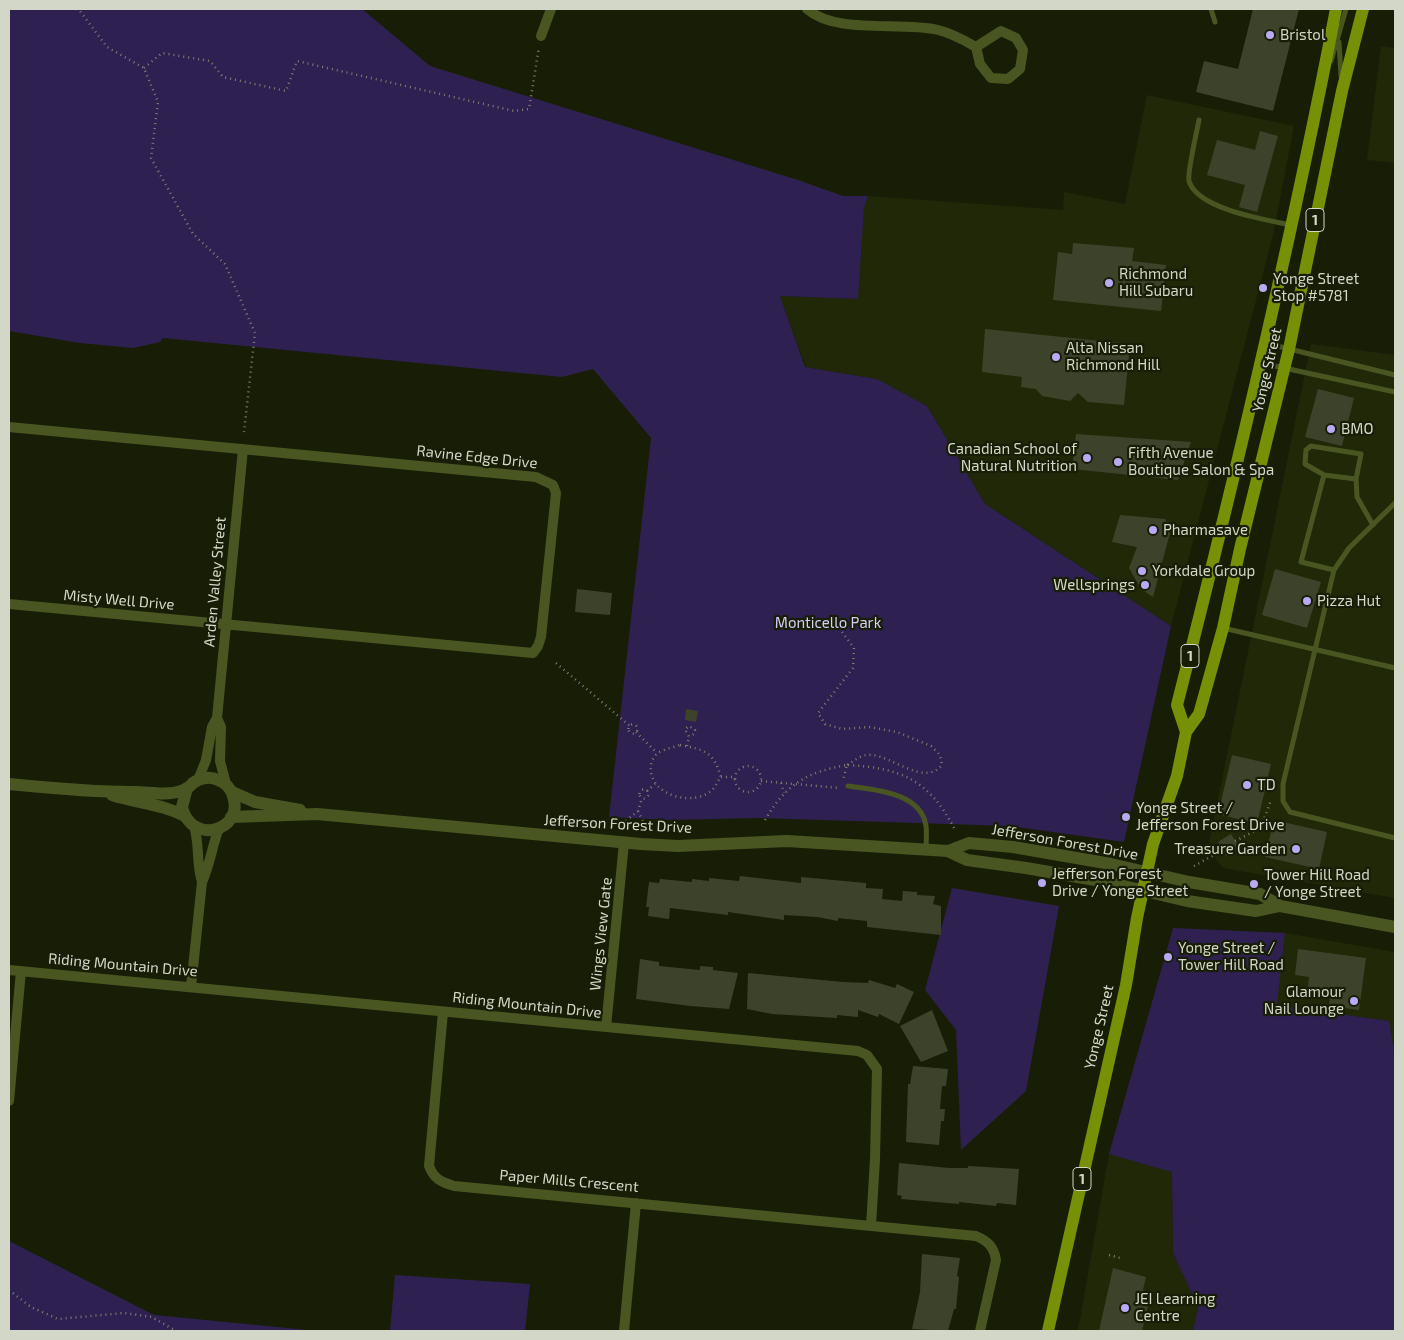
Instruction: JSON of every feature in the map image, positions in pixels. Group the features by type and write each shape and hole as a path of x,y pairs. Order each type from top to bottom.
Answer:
{"main road":[{"name":"Yonge Street","path":"1186,732 1177,705 1293,225 1336,9"},
{"name":"Yonge Street","path":"1048,1331 1126,985 1147,873 1154,844 1177,776 1186,732 1199,714 1223,628 1244,533 1290,349 1342,91 1363,9"}],"street":[{"path":"541,36 551,9"},
{"path":"807,9 825,20 842,23 936,29 952,34 976,47 980,64 991,78 1008,79 1020,69 1023,50 1016,38 1001,31 976,47"},
{"name":"Ravine Edge Drive","path":"9,427 536,477 553,485 556,493 541,636 538,646 533,653 226,625"},
{"name":"Arden Valley Street","path":"229,788 220,761 220,727 217,718 243,449"},
{"name":"Misty Well Drive","path":"9,604 226,625"},
{"name":"Arden Valley Street","path":"193,784 206,760 212,726 217,718"},
{"path":"9,784 108,793 170,793 214,778 229,788 235,805 231,817 219,828 212,845 208,871 202,882"},
{"path":"185,816 182,800 193,784"},
{"name":"Jefferson Forest Drive","path":"229,788 255,802 317,814 624,843 678,846 787,841 948,850 969,843 1013,847 1260,894 1280,906"},
{"path":"108,793 128,800 170,808 185,816 194,826 198,838 198,868 202,882 192,987"},
{"name":"Jefferson Forest Drive","path":"231,817 317,814"},
{"path":"194,826 206,830 219,828"},
{"name":"Wings View Gate","path":"606,1027 624,843"},
{"name":"Jefferson Forest Drive","path":"948,850 967,860 1026,868 1143,890 1187,901 1256,911 1280,906"},
{"path":"1280,906 1395,926"},
{"name":"Riding Mountain Drive","path":"9,970 858,1051 867,1055 877,1069 876,1159 871,1226"},
{"path":"9,1101 21,971"},
{"name":"Paper Mills Crescent","path":"443,1012 429,1154 429,1166 433,1176 441,1182 454,1186 976,1236 990,1245 994,1251 994,1269 980,1331"},
{"path":"624,1331 636,1203"}],"lane":[{"path":"1211,9 1215,22"},
{"path":"1320,95 1339,39 1346,9"},
{"path":"1339,39 1342,91"},
{"path":"1199,120 1189,180 1198,195 1242,215 1293,225"},
{"path":"1266,343 1395,375"},
{"path":"1261,363 1395,392"},
{"path":"1356,479 1324,474 1305,464 1306,450 1311,446 1361,454 1356,479 1357,497 1373,525"},
{"path":"1324,474 1301,562 1334,570"},
{"path":"1395,503 1349,548 1334,570 1317,650 1283,784 1282,801 1290,812 1395,838"},
{"path":"1223,628 1395,668"},
{"path":"848,786 901,795 914,805 926,824 926,849"}],"path":[{"path":"76,9 80,10 107,47 144,68 158,102 151,158 193,234 225,264 255,333 244,432"},
{"path":"144,68 162,53 210,61 223,77 286,91 297,61 514,111 528,109 541,36"},
{"path":"761,781 841,788 847,765 856,757 870,754 926,774 936,772 942,765 940,755 931,746 897,732 869,727 842,729 825,724 818,714 853,668 854,648 842,632"},
{"path":"556,663 630,726 638,727 636,732"},
{"path":"687,746 688,737 685,732 689,725 695,730 694,734 688,737"},
{"path":"630,726 630,732 636,732 657,753"},
{"path":"680,745 687,746 703,749 716,761 721,776 712,790 700,796 685,797 667,794 655,784 651,777 650,764 657,753 680,745"},
{"path":"765,820 777,800 794,785 821,769 847,765 880,767 894,771 920,784 940,804 954,828"},
{"path":"751,766 759,772 761,781 755,790 746,792 737,785 736,777 740,769 751,766"},
{"path":"721,776 736,777"},
{"path":"781,783 784,794"},
{"path":"622,824 638,810 642,798 640,792 643,790 647,791 655,784"},
{"path":"642,798 648,797 647,791"},
{"path":"1236,841 1261,828 1271,800"},
{"path":"638,810 645,825"},
{"path":"1194,866 1223,850"},
{"path":"1108,1255 1120,1258"},
{"path":"9,1290 31,1308 58,1319 124,1313 152,1317 176,1331"}],"shaded area":[{"path":"1381,46 1395,48 1395,163 1367,160"},
{"path":"1147,95 1294,126 1273,235 1171,626 985,504 927,406 877,379 806,367 780,296 857,299 864,208 868,196 1063,210 1064,192 1125,204"},
{"path":"1311,344 1395,355 1395,898 1223,868 1208,848"},
{"path":"1285,933 1395,952 1395,1057 1388,1021 1276,1005"},
{"path":"1109,1154 1172,1171 1173,1253 1198,1307 1193,1331 1078,1331"}],"green space":[{"name":"Monticello Park","path":"9,9 362,9 430,66 798,180 843,196 868,196 864,208 858,299 780,296 805,367 877,379 927,406 985,504 1171,626 1124,842 1010,826 759,818 671,820 609,817 651,438 593,369 562,377 163,338 160,342 133,348 80,343 9,331"},
{"path":"952,888 1059,906 1026,1091 961,1150 956,1030 925,990"},
{"path":"1173,928 1285,933 1277,1005 1389,1021 1395,1057 1395,1331 1193,1331 1198,1307 1173,1253 1172,1172 1109,1154"},
{"path":"9,1241 154,1315 318,1331 9,1331"},
{"path":"395,1275 530,1284 525,1331 390,1331"}],"building":[{"name":"Bristol","path":"1253,9 1299,9 1273,111 1196,92 1204,61 1238,69"},
{"path":"1260,131 1278,136 1257,212 1239,207 1245,185 1207,175 1217,140 1255,150"},
{"name":"Richmond Hill Subaru","path":"1073,243 1134,248 1132,261 1166,265 1161,311 1053,300 1058,252 1072,254"},
{"name":"Alta Nissan Richmond Hill","path":"985,329 1130,344 1124,405 1088,402 1078,393 1070,401 1042,396 1036,389 1021,387 1022,377 982,372"},
{"path":"1318,389 1354,398 1342,446 1305,437"},
{"path":"1076,434 1191,442 1178,480 1072,469"},
{"path":"1120,515 1165,519 1171,529 1153,597 1141,589 1129,568 1137,547 1112,542"},
{"path":"1275,569 1321,582 1307,628 1262,615"},
{"path":"577,589 612,593 610,615 575,612"},
{"path":"686,709 698,711 696,722 685,720"},
{"path":"1232,755 1271,764 1257,824 1218,814"},
{"path":"1274,820 1327,832 1319,869 1265,857"},
{"path":"1231,834 1239,847 1226,856 1218,842"},
{"path":"740,876 801,883 801,877 866,883 866,888 883,889 882,899 902,901 903,891 917,892 917,895 935,896 933,904 941,906 941,935 867,927 867,921 838,918 838,921 817,917 784,915 784,920 728,912 728,915 670,908 669,919 648,916 649,907 646,907 649,882 659,883 660,879 692,882 692,879 709,881 709,878 739,881"},
{"path":"1298,949 1366,958 1359,1010 1329,1006 1330,998 1316,996 1317,989 1308,987 1309,977 1295,975"},
{"path":"640,959 659,962 659,966 700,970 700,966 713,967 713,970 738,973 729,1009 636,999"},
{"path":"748,973 843,982 868,983 869,980 895,988 897,984 914,992 899,1024 879,1014 878,1017 858,1010 858,1017 837,1015 837,1018 772,1014 747,1009"},
{"path":"932,1010 948,1051 921,1062 900,1026"},
{"path":"913,1066 948,1069 946,1086 942,1086 940,1109 945,1109 944,1121 941,1121 939,1145 906,1142 908,1084 910,1084"},
{"path":"899,1163 949,1168 968,1168 968,1166 1019,1169 1016,1205 997,1203 996,1206 901,1199 902,1196 897,1195"},
{"path":"922,1254 960,1258 957,1276 959,1277 956,1309 954,1309 948,1331 912,1329 920,1292"},
{"path":"1113,1268 1146,1277 1143,1290 1151,1293 1142,1331 1099,1331"}],"place":[{"name":"Bristol","path":"1270,35"},
{"name":"Richmond Hill Subaru","path":"1109,283"},
{"name":"Yonge Street Stop #5781","path":"1263,288"},
{"name":"Alta Nissan Richmond Hill","path":"1056,357"},
{"name":"BMO","path":"1331,429"},
{"name":"Canadian School of Natural Nutrition","path":"1087,458"},
{"name":"Fifth Avenue Boutique Salon & Spa","path":"1118,462"},
{"name":"Pharmasave","path":"1153,530"},
{"name":"Yorkdale Group","path":"1142,571"},
{"name":"Wellsprings","path":"1145,585"},
{"name":"Pizza Hut","path":"1307,601"},
{"name":"TD","path":"1247,785"},
{"name":"Yonge Street / Jefferson Forest Drive","path":"1126,817"},
{"name":"Treasure Garden","path":"1296,849"},
{"name":"Jefferson Forest Drive / Yonge Street","path":"1042,883"},
{"name":"Tower Hill Road / Yonge Street","path":"1254,884"},
{"name":"Yonge Street / Tower Hill Road","path":"1168,957"},
{"name":"Glamour Nail Lounge","path":"1354,1001"},
{"name":"JEI Learning Centre","path":"1125,1308"}]}
